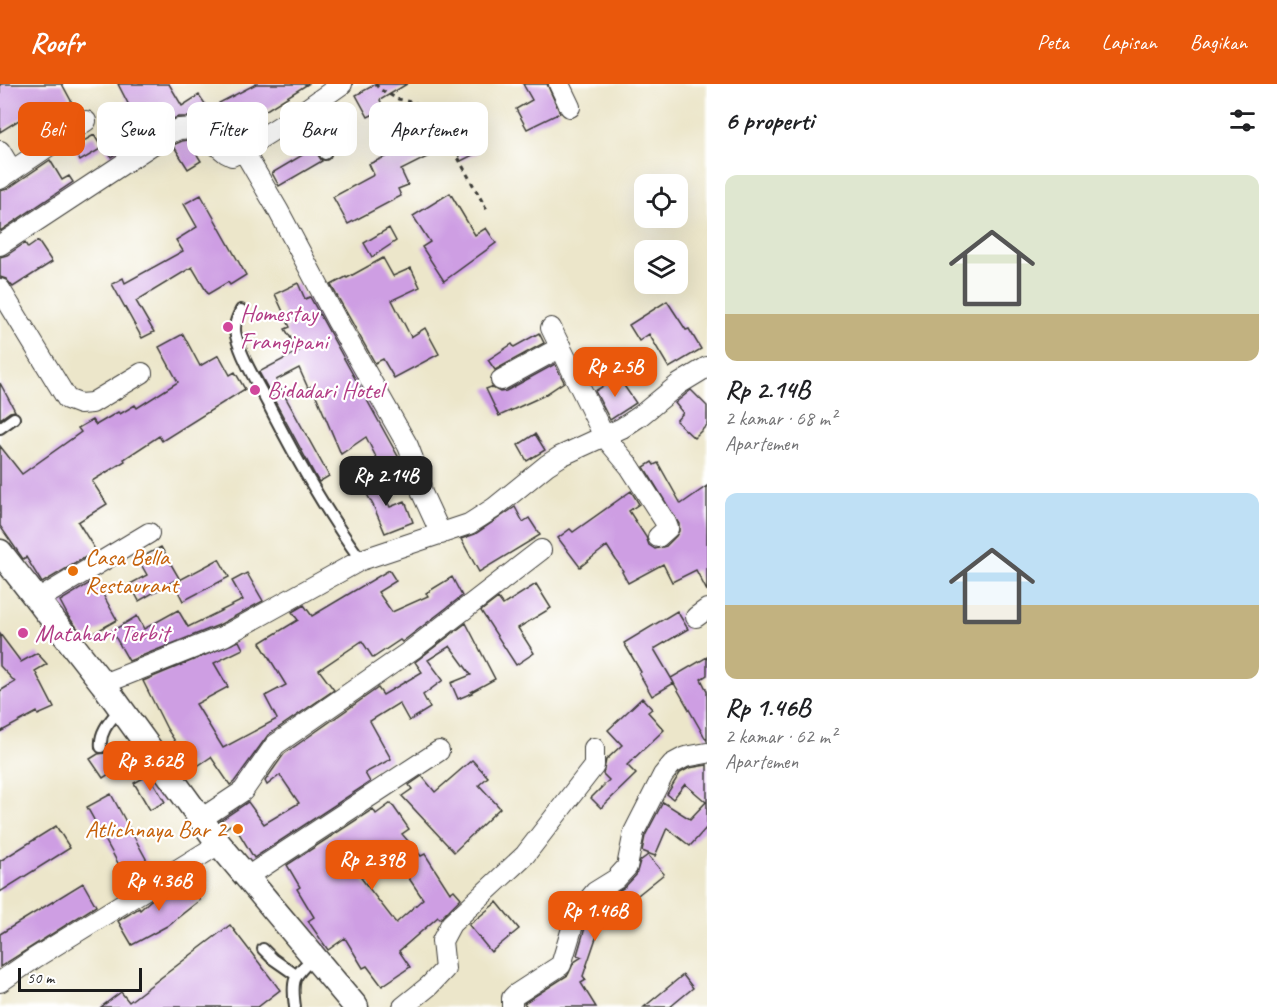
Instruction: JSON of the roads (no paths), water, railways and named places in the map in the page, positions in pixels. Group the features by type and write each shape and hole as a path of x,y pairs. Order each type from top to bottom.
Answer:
{"street":[{"path":"317,102 342,84"},
{"path":"559,84 570,107"},
{"path":"0,151 6,175 86,121"},
{"path":"0,245 170,133 187,128"},
{"path":"246,156 408,446 418,472 422,493 441,534"},
{"path":"0,289 67,399 80,404 92,403 142,372"},
{"path":"551,328 604,436 630,467 666,523 668,528 658,537"},
{"path":"501,380 561,347"},
{"path":"103,684 224,636 361,560 469,524 494,508 546,465 640,416 679,384 707,367"},
{"path":"39,600 149,533"},
{"path":"201,819 243,791 275,745 403,656 541,550"},
{"path":"0,552 103,684 219,844 356,1007"},
{"path":"403,1007 429,986 445,969 442,941 451,924 525,855 594,766 594,748"},
{"path":"247,876 439,751"},
{"path":"512,1007 512,998 515,995 561,965 576,915 595,892 616,879 627,867 634,832 663,775 672,764 685,757 707,753"},
{"path":"0,982 219,844"}],"lane":[{"path":"241,310 235,321 236,336 254,378 292,452 361,560"},
{"path":"0,428 14,418"},
{"path":"101,747 101,735 121,708"},
{"path":"263,949 296,975"},
{"path":"295,1007 293,984 296,975 314,957"}],"place":[{"name":"Homestay Frangipani","path":"228,327"},
{"name":"Bidadari Hotel","path":"255,390"},
{"name":"Casa Bella Restaurant","path":"73,571"},
{"name":"Matahari Terbit","path":"23,633"},
{"name":"Atlichnaya Bar 2","path":"238,829"}]}
